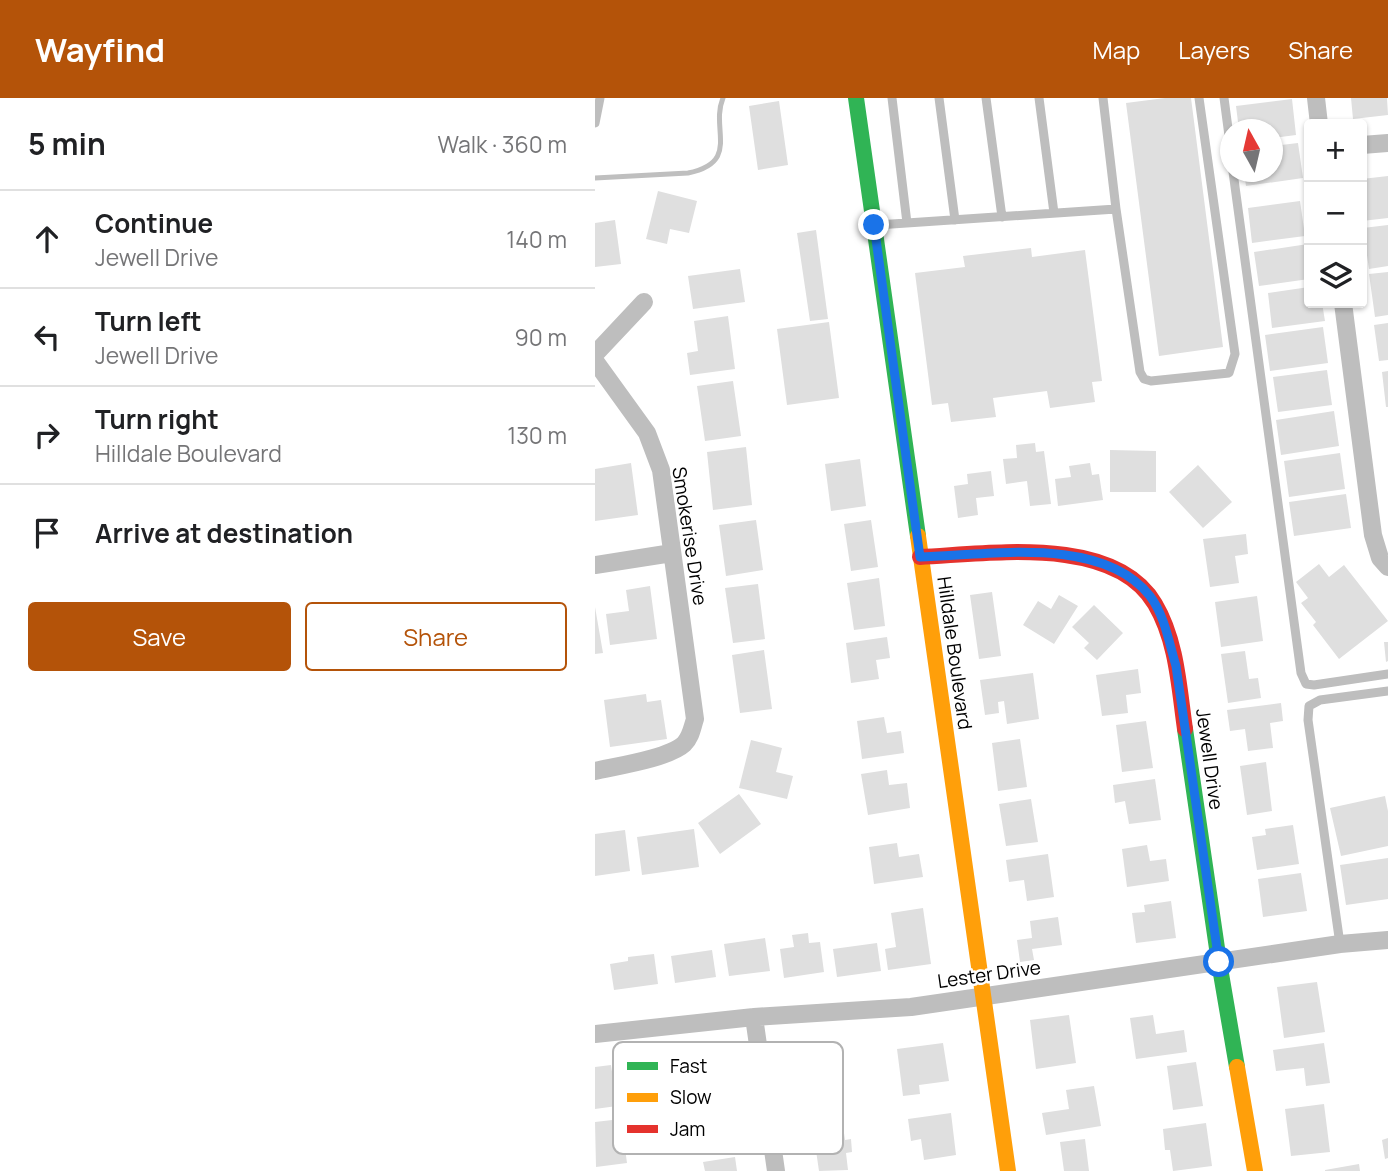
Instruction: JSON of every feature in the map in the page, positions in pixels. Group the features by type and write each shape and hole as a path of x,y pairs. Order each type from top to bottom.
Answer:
{"street":[{"name":"Hilldale Boulevard","path":"856,98 1008,1171"},
{"path":"1316,98 1318,119"},
{"path":"1367,145 1388,143"},
{"path":"595,354 644,302"},
{"path":"1344,308 1373,535 1380,558 1388,567"},
{"name":"Smokerise Drive","path":"595,361 647,433 661,470 695,719 691,735 684,745 661,755 595,771"},
{"path":"595,565 672,553"},
{"name":"Jewell Drive","path":"920,557 1035,553 1082,556 1108,565 1132,578 1151,597 1164,622 1176,666 1219,962 1255,1171"},
{"name":"Lester Drive","path":"595,1034 754,1017 911,1007 1340,944 1388,940"},
{"path":"754,1017 758,1042"}],"lane":[{"path":"595,122 600,98"},
{"path":"892,98 907,223"},
{"path":"939,98 955,220"},
{"path":"986,98 1002,217"},
{"path":"1039,98 1053,214"},
{"path":"1103,98 1140,372 1144,379 1151,381 1229,373 1235,354 1199,98"},
{"path":"1223,98 1226,119"},
{"path":"1234,182 1301,673 1307,684 1314,685 1388,674"},
{"path":"874,225 1117,209"},
{"path":"1340,944 1308,720 1309,706 1320,700 1388,691"}],"building":[{"path":"1191,98 1223,347 1159,356 1126,103"},
{"path":"1351,98 1387,98 1388,115 1353,119"},
{"path":"1292,99 1296,135 1283,137 1283,119 1238,119 1236,106"},
{"path":"779,101 788,165 758,170 749,106"},
{"path":"1298,143 1303,178 1283,181 1283,145"},
{"path":"1388,176 1388,218 1367,220 1367,178"},
{"path":"1245,182 1274,182 1246,186"},
{"path":"658,191 697,201 689,233 670,229 667,244 646,239"},
{"path":"1300,201 1304,236 1252,243 1248,208"},
{"path":"615,220 621,264 595,267 595,223"},
{"path":"1388,225 1388,266 1369,269 1367,228"},
{"path":"816,230 828,319 810,321 797,233"},
{"path":"1304,245 1304,280 1259,286 1254,252"},
{"path":"1031,248 1032,257 1085,250 1102,381 1092,382 1095,402 1050,408 1047,391 993,398 996,417 951,422 948,403 932,405 915,273 965,267 963,256"},
{"path":"740,269 745,302 693,309 688,276"},
{"path":"1388,272 1388,315 1375,317 1369,274"},
{"path":"1304,288 1304,308 1323,308 1325,321 1272,328 1268,293"},
{"path":"728,316 735,369 690,375 687,353 698,351 694,321"},
{"path":"829,322 839,398 787,405 777,329"},
{"path":"1388,323 1388,360 1379,361 1374,325"},
{"path":"1323,327 1328,363 1270,371 1265,335"},
{"path":"1327,370 1332,405 1278,412 1273,377"},
{"path":"1388,371 1388,407 1386,407 1382,372"},
{"path":"733,381 741,436 705,441 697,386"},
{"path":"1334,411 1339,446 1281,455 1276,420"},
{"path":"1035,443 1036,452 1044,451 1051,504 1030,506 1027,481 1006,484 1003,459 1017,458 1016,445"},
{"path":"746,447 752,505 713,510 707,452"},
{"path":"1110,450 1156,451 1156,492 1110,492"},
{"path":"1340,453 1345,489 1289,497 1284,461"},
{"path":"860,459 866,506 831,511 825,464"},
{"path":"631,463 638,515 595,521 595,469"},
{"path":"1090,463 1092,475 1099,474 1103,500 1058,506 1055,479 1071,477 1069,466"},
{"path":"1198,465 1232,502 1203,528 1169,492"},
{"path":"991,471 994,496 976,498 978,515 958,518 954,486 968,484 967,474"},
{"path":"1346,494 1351,528 1294,536 1289,502"},
{"path":"756,520 763,570 726,576 719,525"},
{"path":"871,520 878,567 851,571 844,524"},
{"path":"1246,534 1248,554 1235,556 1239,583 1210,587 1203,539"},
{"path":"1319,564 1329,577 1344,565 1388,621 1339,659 1313,625 1316,622 1301,603 1308,598 1296,582"},
{"path":"879,578 885,626 854,630 847,583"},
{"path":"758,584 765,639 733,643 725,588"},
{"path":"650,586 657,639 610,645 606,614 629,611 626,590"},
{"path":"992,592 1001,656 979,659 970,595"},
{"path":"1059,595 1078,606 1054,644 1023,625 1038,601 1051,609"},
{"path":"1257,596 1263,641 1221,647 1215,602"},
{"path":"1094,605 1123,633 1097,660 1084,648 1089,643 1072,627"},
{"path":"595,607 603,653 595,654"},
{"path":"887,637 890,658 876,660 879,679 851,683 846,643"},
{"path":"1384,642 1388,642 1386,662"},
{"path":"764,650 772,709 740,713 732,655"},
{"path":"1245,651 1249,679 1258,678 1261,698 1228,703 1221,654"},
{"path":"1138,669 1141,693 1126,695 1128,713 1102,716 1096,675"},
{"path":"1033,673 1039,719 1007,724 1004,701 998,702 999,713 985,715 980,680"},
{"path":"646,694 647,702 661,700 667,739 610,747 604,700"},
{"path":"1281,703 1283,721 1270,723 1273,748 1248,751 1245,729 1230,731 1227,710"},
{"path":"884,717 887,733 901,731 904,753 862,759 857,721"},
{"path":"1146,721 1153,768 1122,772 1116,725"},
{"path":"1020,739 1027,787 998,791 992,743"},
{"path":"751,740 782,748 776,772 793,776 787,799 739,788"},
{"path":"1266,762 1272,811 1247,815 1240,766"},
{"path":"887,770 889,785 907,783 910,808 868,815 861,774"},
{"path":"1155,779 1161,820 1129,824 1125,801 1115,803 1113,785"},
{"path":"739,794 761,824 720,854 698,823"},
{"path":"1385,796 1388,846 1341,856 1330,808"},
{"path":"1031,799 1038,842 1006,846 999,804"},
{"path":"1293,825 1299,864 1257,870 1252,837 1266,835 1265,829"},
{"path":"694,829 699,867 642,875 637,837"},
{"path":"625,830 630,871 595,876 595,834"},
{"path":"897,843 899,857 919,854 923,877 874,884 869,847"},
{"path":"1147,845 1150,861 1166,859 1169,881 1127,887 1122,849"},
{"path":"1048,854 1054,897 1027,901 1024,880 1009,882 1006,860"},
{"path":"1388,858 1388,899 1346,905 1340,865"},
{"path":"1301,873 1307,911 1263,917 1258,879"},
{"path":"1171,901 1176,938 1136,943 1132,913 1145,912 1144,905"},
{"path":"923,908 931,964 888,970 885,949 896,947 891,913"},
{"path":"1058,917 1062,945 1032,949 1034,960 1020,962 1017,940 1032,938 1030,921"},
{"path":"808,933 809,943 820,942 824,972 784,978 780,949 794,947 792,935"},
{"path":"765,938 770,971 729,976 724,944"},
{"path":"877,943 881,971 837,977 833,949"},
{"path":"712,950 716,977 675,983 671,956"},
{"path":"654,954 658,984 614,990 610,964 628,961 628,957"},
{"path":"1317,982 1325,1032 1284,1038 1277,987"},
{"path":"1069,1015 1076,1063 1036,1069 1030,1020"},
{"path":"1153,1015 1156,1034 1184,1030 1187,1052 1136,1059 1130,1018"},
{"path":"943,1043 949,1081 919,1085 920,1094 903,1096 897,1049"},
{"path":"1324,1043 1330,1083 1306,1086 1304,1068 1276,1071 1273,1050"},
{"path":"1196,1062 1203,1106 1173,1110 1167,1066"},
{"path":"611,1065 613,1107 595,1109 595,1067"},
{"path":"1094,1086 1101,1126 1046,1135 1042,1113 1069,1109 1066,1090"},
{"path":"1324,1104 1330,1152 1291,1156 1285,1109"},
{"path":"951,1113 956,1155 924,1160 921,1139 911,1141 908,1119"},
{"path":"613,1120 613,1154 626,1154 627,1163 596,1167 595,1122"},
{"path":"1206,1123 1212,1166 1173,1171 1170,1150 1165,1150 1163,1129"},
{"path":"843,1126 845,1140 851,1139 852,1152 846,1153 848,1170 819,1171 817,1154 843,1154"},
{"path":"1388,1138 1388,1158 1385,1159 1382,1140"},
{"path":"1085,1139 1089,1171 1064,1171 1060,1142"},
{"path":"735,1157 737,1171 705,1171 703,1162"},
{"path":"1359,1164 1360,1171 1325,1171 1325,1170"}],"waterway":[{"path":"595,178 688,173 704,168 714,161 719,153 719,121 723,98"}],"traffic: fast":[{"path":"856,98 918,536"},
{"path":"1185,729 1237,1067"}],"traffic: slow":[{"path":"918,536 1008,1171"},
{"path":"1237,1067 1255,1171"}],"traffic: jam":[{"path":"920,557 980,553 1048,553 1081,558 1111,567 1136,582 1155,604 1168,633 1176,665 1185,729"}],"route":[{"path":"874,225 920,557 1035,553 1082,556 1108,565 1132,578 1151,597 1164,622 1176,666 1219,962"}]}
